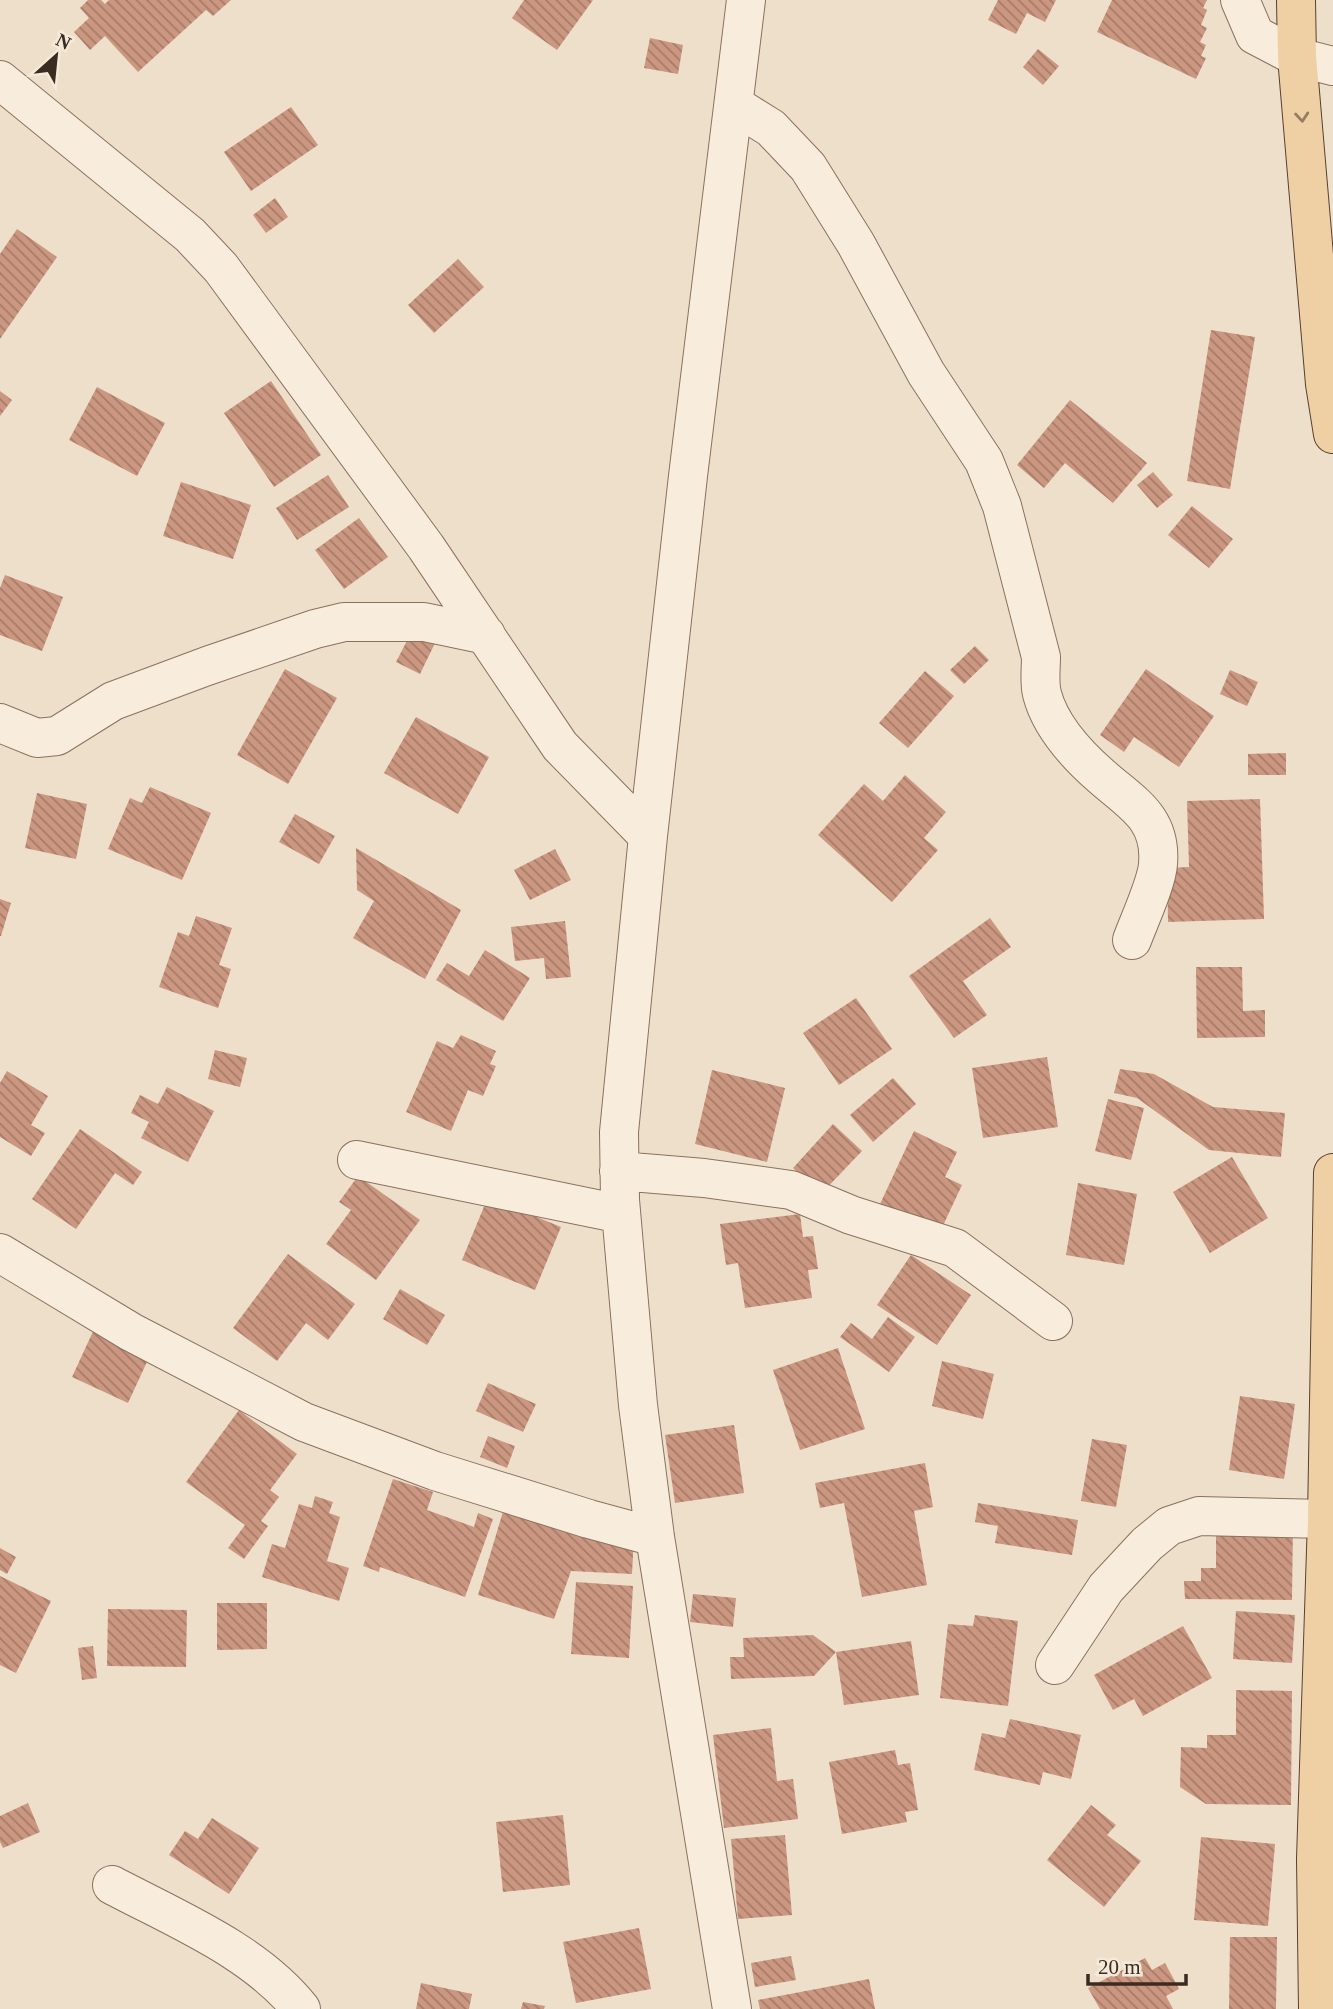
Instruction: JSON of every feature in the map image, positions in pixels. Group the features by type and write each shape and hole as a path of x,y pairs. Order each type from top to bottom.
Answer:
{"main road":[{"path":"1296,0 1297,57 1325,384 1333,434"},
{"path":"1318,2009 1316,1860 1327,1519 1333,1173"}],"street":[{"path":"732,2009 655,1537 638,1405 621,1214 619,1132 686,489 746,0"},
{"path":"1240,0 1255,35 1297,57 1333,66"},
{"path":"0,80 190,235 221,268 426,547 560,746 648,836"},
{"path":"734,105 771,128 808,167 856,243 926,373 984,461 1002,506 1041,657 1042,695 1052,718 1067,740 1100,775 1138,805 1151,823 1158,844 1158,867 1132,940"},
{"path":"0,723 37,738 57,736 113,701 315,629 344,622 424,622 486,635"},
{"path":"357,1160 621,1214"},
{"path":"620,1171 704,1178 791,1190 851,1215 954,1248 1053,1321"},
{"path":"0,1254 131,1332 304,1422 435,1471 655,1537"},
{"path":"1055,1665 1106,1588 1147,1544 1169,1526 1199,1516 1327,1519"},
{"path":"112,1885 237,1953 267,1973 301,2009"}],"building":[{"path":"88,0 101,0 105,4 109,0 231,0 213,16 206,10 138,72 105,36 90,50 74,32 89,18 80,8"},
{"path":"524,0 593,0 557,50 512,18"},
{"path":"998,0 1056,0 1045,22 1027,13 1016,34 988,20"},
{"path":"1112,0 1207,0 1203,8 1207,10 1201,25 1207,28 1200,42 1206,45 1201,56 1206,58 1196,79 1097,32"},
{"path":"650,38 683,45 678,74 644,68"},
{"path":"1038,49 1059,66 1043,85 1023,67"},
{"path":"291,107 318,145 251,191 224,152"},
{"path":"275,198 288,217 266,233 253,215"},
{"path":"17,229 57,257 0,339 0,254"},
{"path":"458,259 484,287 434,333 408,305"},
{"path":"1211,330 1255,337 1230,489 1187,481"},
{"path":"271,381 321,455 274,487 224,413"},
{"path":"97,387 165,423 137,476 69,440"},
{"path":"0,391 12,400 0,416"},
{"path":"1070,400 1147,463 1113,503 1065,463 1044,488 1017,465"},
{"path":"1153,472 1173,495 1157,508 1137,485"},
{"path":"328,475 349,507 297,540 276,508"},
{"path":"181,482 251,505 233,559 163,536"},
{"path":"1192,506 1233,539 1209,568 1168,535"},
{"path":"359,518 388,557 344,589 315,550"},
{"path":"5,575 63,597 42,651 0,635 0,588"},
{"path":"413,629 436,641 420,674 396,662"},
{"path":"975,646 989,660 964,684 950,670"},
{"path":"285,669 337,698 288,784 237,755"},
{"path":"1146,669 1214,716 1179,767 1134,737 1124,752 1100,735"},
{"path":"1230,670 1258,682 1247,706 1220,694"},
{"path":"925,671 954,696 908,748 879,723"},
{"path":"416,717 489,757 458,814 384,773"},
{"path":"1286,753 1286,775 1248,775 1248,754"},
{"path":"905,775 946,812 924,838 938,850 892,902 818,835 864,784 883,801"},
{"path":"150,787 211,813 182,880 108,849 130,798 142,803"},
{"path":"37,793 87,804 76,859 25,848"},
{"path":"1260,799 1264,919 1168,922 1167,868 1189,867 1187,801"},
{"path":"295,814 335,836 319,864 279,842"},
{"path":"356,848 461,910 425,979 353,938 374,901 357,890"},
{"path":"555,849 571,880 530,900 514,870"},
{"path":"0,899 11,903 1,936 0,936"},
{"path":"196,916 232,928 219,965 231,969 218,1008 159,987 178,932 189,936"},
{"path":"990,918 1011,947 963,981 987,1015 954,1038 909,976"},
{"path":"565,921 571,977 546,979 544,958 515,961 511,927"},
{"path":"485,950 530,978 503,1021 436,980 447,963 469,976"},
{"path":"1196,967 1242,967 1243,1011 1265,1010 1265,1037 1197,1038"},
{"path":"856,998 892,1049 839,1085 803,1033"},
{"path":"461,1035 496,1051 490,1064 496,1066 483,1096 468,1090 451,1131 406,1112 437,1041 453,1048"},
{"path":"215,1050 247,1058 240,1087 208,1079"},
{"path":"1047,1057 1058,1127 983,1138 972,1068"},
{"path":"1120,1069 1154,1074 1213,1107 1285,1113 1281,1157 1209,1150 1137,1098 1114,1093"},
{"path":"712,1070 785,1088 767,1162 695,1144"},
{"path":"7,1071 48,1096 31,1125 45,1133 31,1156 0,1137 0,1083"},
{"path":"893,1078 916,1104 873,1142 850,1115"},
{"path":"167,1087 214,1111 188,1162 141,1138 149,1122 131,1113 140,1095 158,1104"},
{"path":"1108,1099 1144,1108 1131,1160 1095,1151"},
{"path":"833,1124 862,1151 821,1194 793,1168"},
{"path":"80,1129 142,1172 133,1185 115,1173 76,1229 32,1199"},
{"path":"914,1131 957,1152 945,1177 962,1185 940,1232 880,1204"},
{"path":"1232,1157 1268,1218 1210,1253 1173,1192"},
{"path":"358,1176 420,1220 376,1280 326,1244 351,1210 339,1202"},
{"path":"1078,1183 1137,1194 1124,1265 1066,1255"},
{"path":"488,1197 561,1227 535,1290 462,1260"},
{"path":"800,1214 803,1237 813,1236 818,1269 808,1270 812,1298 745,1308 738,1263 726,1265 720,1224"},
{"path":"288,1254 355,1304 328,1340 306,1323 277,1361 233,1328"},
{"path":"911,1255 971,1295 937,1345 877,1305"},
{"path":"400,1289 445,1315 427,1345 383,1319"},
{"path":"888,1317 915,1337 889,1372 840,1337 851,1323 872,1339"},
{"path":"96,1325 152,1351 128,1403 72,1377"},
{"path":"838,1348 865,1429 800,1450 773,1370"},
{"path":"942,1361 994,1374 983,1419 932,1406"},
{"path":"488,1383 536,1404 523,1432 476,1411"},
{"path":"1240,1396 1295,1404 1284,1479 1229,1470"},
{"path":"239,1410 297,1454 270,1490 279,1497 261,1521 268,1526 244,1559 228,1548 245,1525 186,1482"},
{"path":"734,1425 744,1493 675,1503 665,1435"},
{"path":"488,1436 515,1446 507,1468 480,1457"},
{"path":"1092,1439 1127,1445 1116,1507 1081,1501"},
{"path":"925,1463 933,1507 914,1511 927,1585 862,1597 844,1503 820,1508 815,1483"},
{"path":"393,1479 433,1492 427,1510 474,1527 478,1513 493,1519 465,1597 380,1567 379,1572 363,1566"},
{"path":"315,1496 333,1502 329,1513 340,1517 327,1561 349,1568 339,1601 262,1577 272,1544 285,1548 299,1504 312,1508"},
{"path":"978,1503 1078,1520 1072,1555 995,1543 998,1526 975,1522"},
{"path":"505,1505 634,1537 632,1574 571,1571 554,1619 478,1595"},
{"path":"1216,1522 1293,1523 1292,1600 1185,1599 1184,1581 1201,1581 1201,1568 1216,1568"},
{"path":"0,1548 16,1557 7,1574 0,1570"},
{"path":"0,1576 51,1601 16,1673 0,1665"},
{"path":"576,1582 633,1586 629,1658 571,1654"},
{"path":"693,1594 736,1598 733,1627 690,1622"},
{"path":"217,1603 267,1603 267,1649 217,1650"},
{"path":"108,1609 187,1610 186,1667 107,1666"},
{"path":"1236,1611 1295,1615 1292,1663 1233,1659"},
{"path":"975,1615 1018,1621 1008,1706 940,1698 948,1624 973,1626"},
{"path":"1183,1626 1212,1678 1143,1716 1134,1699 1113,1710 1094,1675"},
{"path":"813,1635 836,1652 814,1676 731,1679 730,1657 744,1657 743,1638"},
{"path":"911,1641 919,1695 844,1705 836,1652"},
{"path":"93,1646 97,1678 82,1680 78,1648"},
{"path":"1236,1690 1292,1691 1291,1805 1206,1804 1180,1787 1181,1747 1207,1748 1207,1735 1236,1735"},
{"path":"1010,1719 1081,1735 1071,1779 1043,1772 1040,1785 974,1770 982,1733 1005,1738"},
{"path":"771,1728 777,1781 793,1779 798,1819 724,1828 713,1735"},
{"path":"895,1750 898,1765 910,1763 918,1810 905,1812 907,1822 842,1834 829,1762"},
{"path":"28,1803 40,1832 3,1848 0,1842 0,1816"},
{"path":"1091,1805 1116,1825 1107,1835 1141,1861 1104,1907 1047,1860"},
{"path":"563,1815 570,1885 503,1892 496,1822"},
{"path":"212,1818 259,1848 229,1894 169,1855 185,1831 198,1839"},
{"path":"785,1835 792,1915 738,1919 731,1839"},
{"path":"1201,1837 1275,1844 1268,1926 1194,1920"},
{"path":"639,1928 651,1989 576,2003 563,1942"},
{"path":"1230,1937 1277,1937 1276,2009 1229,2009"},
{"path":"791,1956 796,1980 755,1987 751,1963"},
{"path":"1145,1958 1152,1970 1165,1963 1179,1989 1166,1996 1173,2009 1100,2009 1088,1988"},
{"path":"869,1979 875,2009 760,2009 758,2000"},
{"path":"421,1983 472,1994 469,2009 416,2009"},
{"path":"523,2002 545,2006 544,2009 521,2009"}]}
